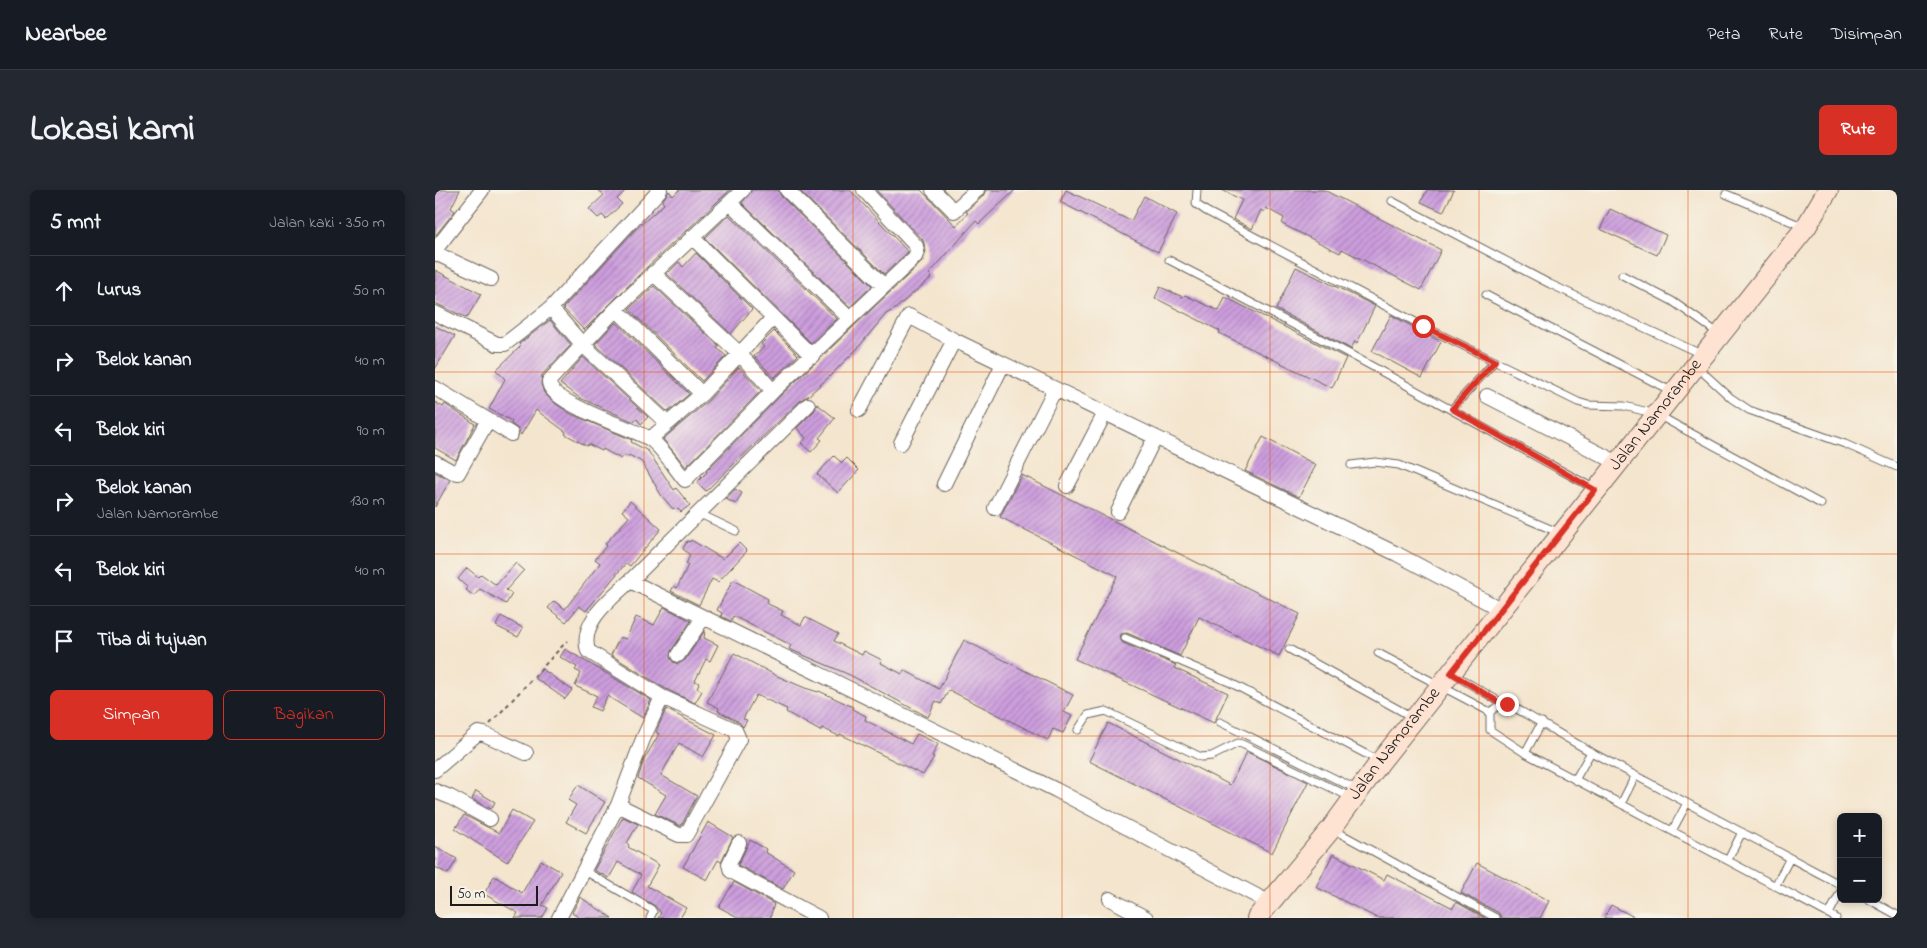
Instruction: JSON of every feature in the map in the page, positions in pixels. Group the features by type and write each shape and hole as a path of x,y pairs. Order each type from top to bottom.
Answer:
{"main road":[{"name":"Jalan Namorambe","path":"1263,910 1331,829 1380,762 1595,490 1806,228 1828,190"}],"street":[{"path":"435,313 501,345 551,308 660,190"},
{"path":"743,190 653,273 582,344 549,381 549,386 574,406 650,439 685,480 773,391 883,285 915,257 917,252 916,246 864,190"},
{"path":"787,190 883,285"},
{"path":"933,190 954,211 977,190"},
{"path":"479,191 435,251 491,279"},
{"path":"730,203 849,318"},
{"path":"692,237 811,356"},
{"path":"653,273 739,353 773,391"},
{"path":"551,308 582,344 667,423"},
{"path":"617,309 701,394"},
{"path":"859,410 909,316 1003,364 1397,554 1502,610"},
{"path":"650,439 701,394 773,318"},
{"path":"901,443 954,340"},
{"path":"944,484 1003,364"},
{"path":"435,388 511,434"},
{"path":"995,508 1055,388"},
{"path":"1487,396 1618,463"},
{"path":"618,805 679,835 686,835 738,742 739,735 735,730 662,697 593,656 586,645 589,628 595,618 629,581 808,405"},
{"path":"1067,486 1105,412"},
{"path":"435,462 453,472 458,472 488,420"},
{"path":"1118,512 1155,437"},
{"path":"629,581 1056,790 1263,910"},
{"path":"679,655 703,618"},
{"path":"559,918 618,805 643,738 662,697"},
{"path":"435,770 475,734 482,733 526,753"},
{"path":"435,791 450,796 490,820"},
{"path":"739,843 729,864 731,872 793,912 819,918"},
{"path":"1109,899 1146,918"}],"lane":[{"path":"1197,190 1196,204 1206,211 1414,322 1578,402 1588,405 1624,406 1656,414 1821,504"},
{"path":"1726,194 1806,228"},
{"path":"1392,201 1699,360 1731,398 1749,410 1845,444 1897,468"},
{"path":"1169,260 1452,409 1595,490"},
{"path":"1622,275 1672,301 1721,335"},
{"path":"1486,295 1674,392"},
{"path":"1452,409 1495,361"},
{"path":"1351,465 1375,462 1399,465 1561,533"},
{"path":"698,513 736,531"},
{"path":"1125,638 1229,682 1380,762"},
{"path":"1289,649 1415,718"},
{"path":"1378,653 1502,704 1510,704 1591,752 1837,883"},
{"path":"1446,680 1490,712"},
{"path":"1490,712 1502,704"},
{"path":"1078,730 1088,715 1106,711 1201,757 1212,756 1237,744 1241,744 1356,794"},
{"path":"1490,712 1490,730 1525,753 1832,916 1837,902"},
{"path":"1220,722 1356,794"},
{"path":"1525,753 1542,722"},
{"path":"1575,780 1591,752"},
{"path":"1621,804 1635,776"},
{"path":"1672,831 1687,803"},
{"path":"1331,829 1496,918"},
{"path":"1728,860 1742,832"},
{"path":"1775,886 1790,858"},
{"path":"583,870 651,909 653,912 650,918"},
{"path":"1874,903 1893,915"}],"path":[{"path":"482,733 567,641"}],"building":[{"path":"435,190 460,190 451,208 455,211 435,236"},
{"path":"598,190 626,190 617,199 622,204 606,219 602,215 598,218 589,209 604,195"},
{"path":"679,190 730,190 647,267 584,330 563,308 636,229 664,204 662,201 669,191 673,196"},
{"path":"752,190 778,190 781,196 872,286 850,307 742,203"},
{"path":"799,190 850,190 908,252 884,274"},
{"path":"876,190 921,190 956,226 968,213 966,212 983,196 986,190 1015,190 979,224 976,221 929,274 932,277 895,309 886,314 856,350 831,375 808,396 802,399 706,491 697,482 706,471 779,397 923,261 926,251 923,240"},
{"path":"1066,190 1131,221 1144,196 1177,214 1158,252 1060,202"},
{"path":"1222,190 1324,190 1441,250 1421,290 1342,249 1340,253 1282,224 1284,218 1266,208 1264,212 1261,210 1252,229 1233,219 1242,200"},
{"path":"1427,190 1454,190 1443,212 1421,202"},
{"path":"1610,209 1666,235 1657,255 1600,229"},
{"path":"729,215 837,319 811,343 705,238"},
{"path":"696,253 752,309 731,334 667,274 679,262 683,267"},
{"path":"1296,267 1375,306 1357,343 1355,341 1351,349 1276,309"},
{"path":"435,270 481,294 467,318 435,303"},
{"path":"654,286 719,346 717,348 726,356 702,381 629,309"},
{"path":"1160,287 1183,297 1185,295 1219,311 1225,297 1346,358 1332,388 1219,333 1220,331 1155,298"},
{"path":"1391,315 1441,342 1422,378 1372,351"},
{"path":"550,320 571,345 542,375 541,384 544,393 571,414 632,440 631,442 648,451 674,490 676,488 690,505 681,512 676,507 673,509 661,495 642,462 629,455 628,457 624,455 621,459 603,449 602,451 588,444 587,446 565,434 566,432 536,410 521,435 518,429 511,424 512,421 489,409 505,379 496,370 521,346 519,344"},
{"path":"616,322 689,394 668,412 595,344"},
{"path":"435,326 455,336 435,369"},
{"path":"774,331 798,355 774,378 754,356 764,347 761,344"},
{"path":"583,357 648,417 641,424 637,419 634,422 580,398 560,384"},
{"path":"739,367 761,391 686,467 663,439 708,401"},
{"path":"435,402 443,407 445,404 475,424 456,460 435,448"},
{"path":"817,404 835,418 819,438 822,440 811,452 801,443 806,438 797,428 814,411"},
{"path":"1263,437 1316,465 1299,497 1245,471"},
{"path":"834,456 842,463 847,458 859,470 838,493 817,474"},
{"path":"435,472 450,480 435,507"},
{"path":"1022,475 1300,614 1279,656 1199,617 1180,656 1127,633 1121,634 1120,639 1123,643 1176,665 1174,668 1228,693 1214,723 1075,659 1117,576 1000,517"},
{"path":"735,489 742,493 736,504 726,499"},
{"path":"630,501 661,529 630,566 626,563 586,611 579,606 566,622 548,608 554,601 565,609 600,563 595,559 607,545 605,544 629,517 622,511"},
{"path":"691,540 723,559 739,543 747,551 718,582 712,579 699,605 671,591 674,586 677,588 688,565 686,564 690,555 683,549 687,541 690,542"},
{"path":"516,563 524,570 506,590 512,594 506,604 480,589 474,596 466,590 468,588 458,579 467,568 478,577 481,574 496,585"},
{"path":"733,580 768,599 766,603 783,611 781,615 801,625 805,617 838,634 834,641 862,655 864,651 882,660 881,663 902,674 904,670 939,689 964,640 1073,695 1064,712 1072,716 1063,733 1053,729 1048,740 949,690 941,704 936,701 928,717 850,675 789,649 791,645 733,616 731,621 721,616 722,613 717,610"},
{"path":"664,607 691,621 671,651 670,658 673,662 678,664 685,660 705,630 704,638 718,645 710,661 706,659 695,681 699,683 697,688 702,691 695,703 666,689 611,655 620,637 626,639 636,617 654,625"},
{"path":"501,616 523,628 518,637 496,626"},
{"path":"565,649 651,700 643,718 607,696 600,711 591,707 597,696 575,686 581,673 575,670 577,667 560,657"},
{"path":"734,653 777,676 805,688 819,691 853,707 852,709 866,716 865,720 911,744 917,734 938,744 932,756 934,757 923,775 840,734 839,736 822,728 820,731 786,712 787,709 756,695 743,719 747,720 743,727 739,722 718,711 719,708 707,702"},
{"path":"542,669 572,690 565,699 535,678"},
{"path":"666,709 716,735 703,757 679,743 661,775 697,796 681,826 655,814 666,795 638,778 644,760 659,734 656,732"},
{"path":"1108,723 1230,785 1247,752 1308,782 1272,853 1089,761"},
{"path":"578,785 605,802 586,833 566,822 576,805 568,800"},
{"path":"476,791 495,802 491,809 472,799"},
{"path":"512,810 533,822 507,862 455,829 464,815 499,833"},
{"path":"623,817 638,824 627,843 628,847 659,865 647,886 686,908 680,918 658,918 661,913 655,906 632,892 641,875 618,862 609,878 594,870"},
{"path":"708,822 733,837 721,862 718,860 707,880 683,867"},
{"path":"750,840 766,849 765,852 794,870 783,889 738,865"},
{"path":"435,846 457,859 448,874 435,867"},
{"path":"1333,854 1384,880 1387,874 1453,908 1456,902 1485,918 1377,918 1316,887"},
{"path":"541,860 561,872 542,905 548,908 542,918 515,918 518,913 484,894 494,876 522,893"},
{"path":"1477,863 1549,901 1540,918 1501,918 1499,913 1461,893"},
{"path":"734,882 774,904 770,918 739,918 719,907"},
{"path":"580,897 612,918 580,918 572,913"},
{"path":"1611,905 1636,918 1604,918"}],"route":[{"path":"1423,326 1495,361 1472,384 1452,409 1595,490 1451,673 1502,704 1507,704"}]}
